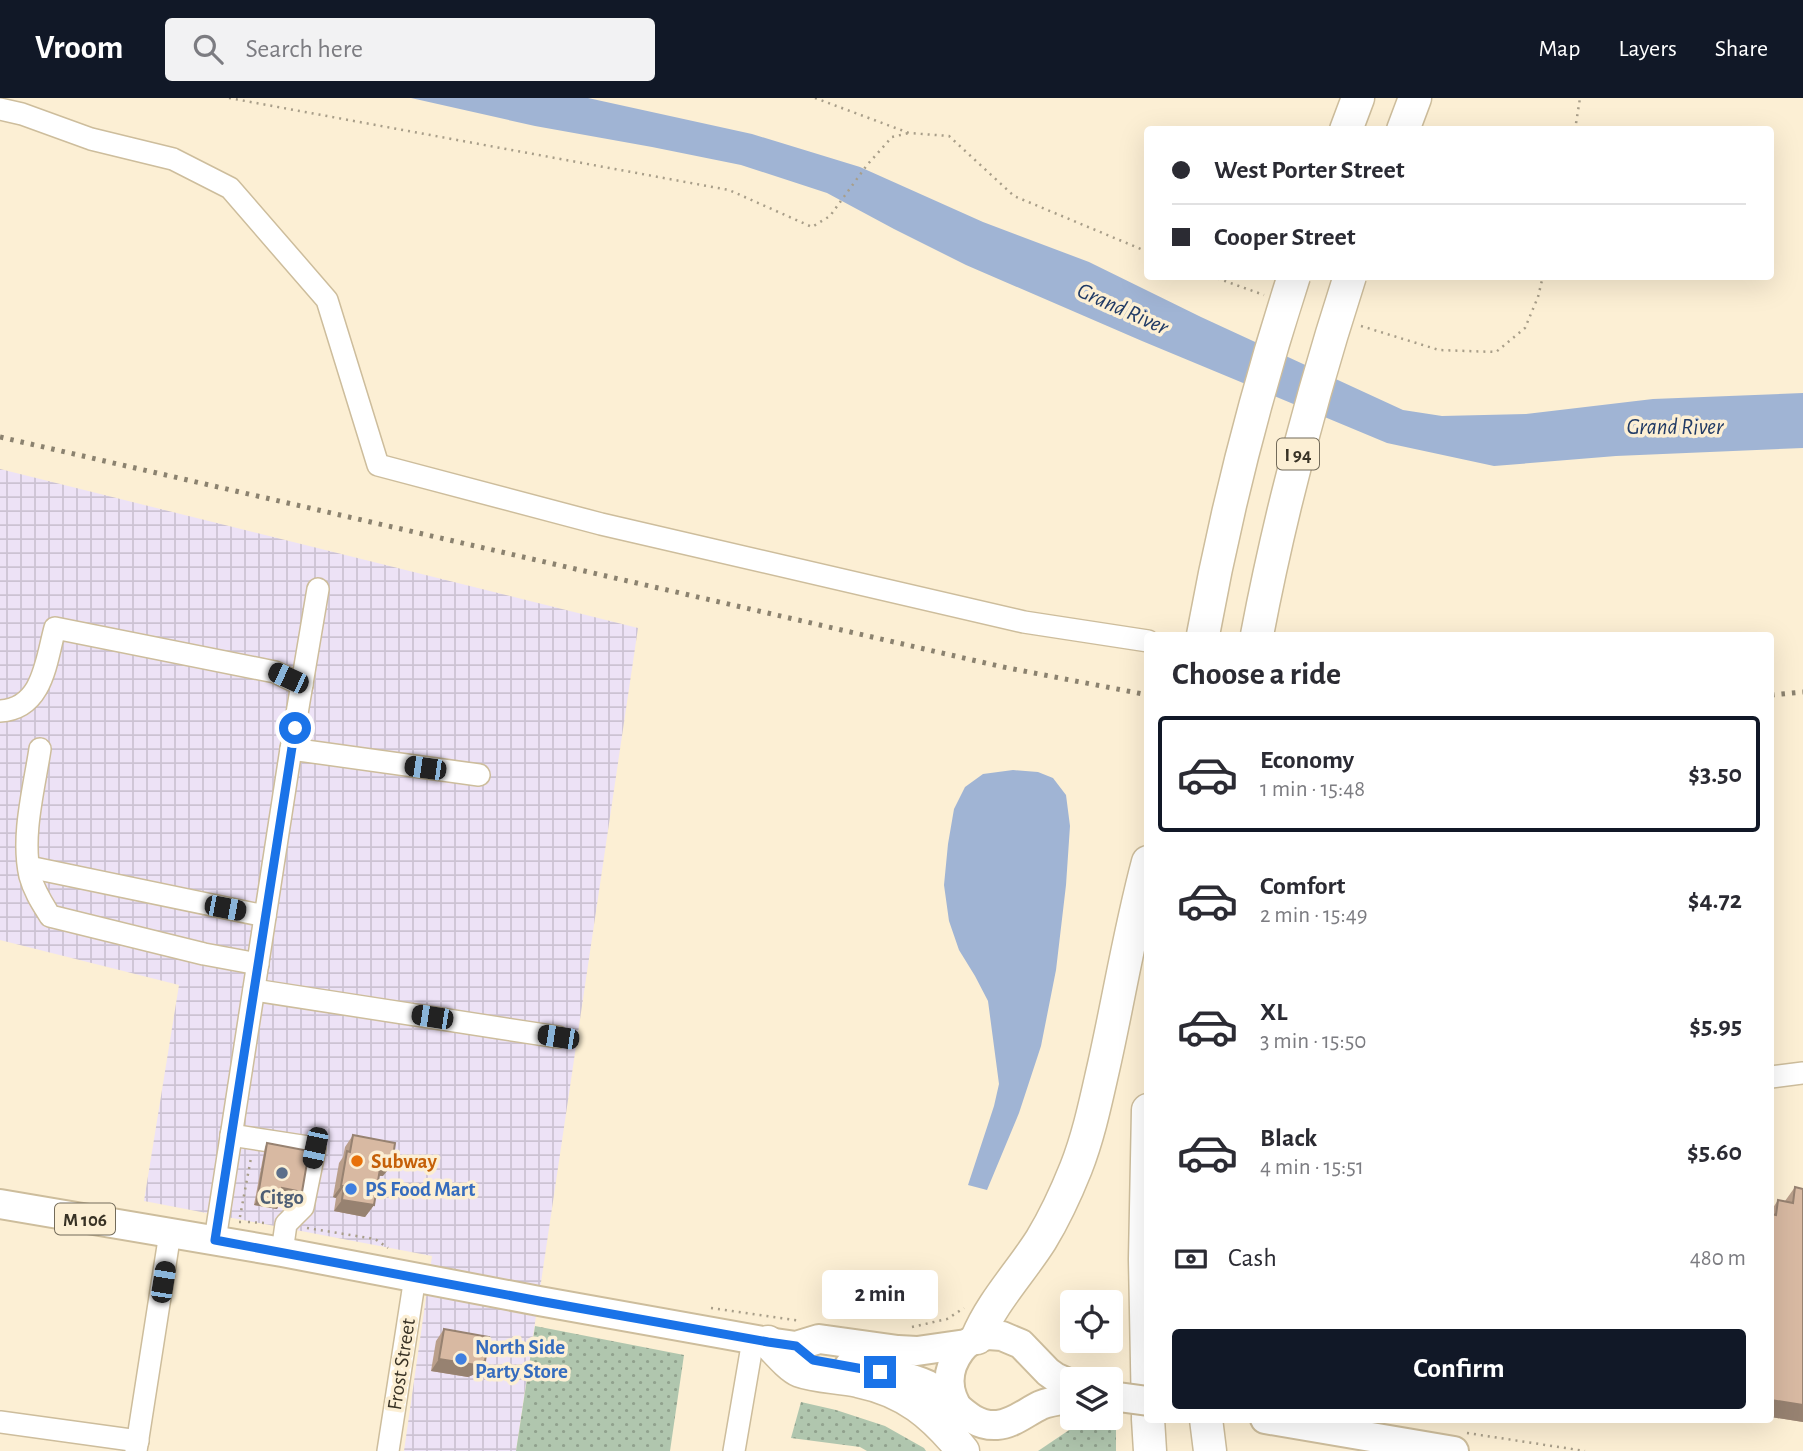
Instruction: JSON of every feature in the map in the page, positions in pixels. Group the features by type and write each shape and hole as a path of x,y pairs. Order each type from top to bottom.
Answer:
{"highway":[{"path":"1348,126 1358,98"},
{"path":"1404,126 1415,98"},
{"name":"I 94","path":"1204,632 1237,478 1293,280"},
{"name":"I 94","path":"1258,632 1302,439 1349,280"},
{"path":"972,1341 1041,1240 1060,1206 1081,1155 1101,1079 1144,879"},
{"path":"780,1337 798,1370 892,1390 930,1414 963,1451"},
{"path":"960,1409 976,1451"},
{"path":"1148,1423 1150,1451"},
{"path":"1202,1451 1203,1423"},
{"path":"1204,1423 1210,1451"}],"main road":[{"name":"M 106","path":"0,1204 215,1240 284,1238 415,1277 780,1337 918,1351 995,1335 1009,1338 1026,1348 1034,1359 1060,1379"},
{"name":"M 106","path":"780,1337 813,1360 911,1378 931,1387 974,1421 993,1425 1005,1424 1024,1413 1060,1400"},
{"path":"960,1409 949,1385 950,1371 954,1358 972,1341"},
{"path":"1024,1413 1034,1400 1038,1387 1039,1374 1034,1359"},
{"path":"1123,1398 1144,1400"},
{"path":"1299,1423 1461,1442"}],"street":[{"path":"0,109 22,114 91,139 173,159 230,188 327,300 378,465 601,524 1024,622 1144,640"},
{"path":"215,1240 318,589"},
{"path":"0,711 19,707 31,697 42,681 55,628 275,672 302,685"},
{"path":"40,749 27,840 30,876 38,898 50,916 204,954 258,964"},
{"path":"291,749 479,775"},
{"path":"29,867 265,916"},
{"path":"254,990 558,1037"},
{"path":"1774,1077 1803,1073"},
{"path":"231,1135 315,1148 303,1207 284,1238"},
{"path":"0,1422 137,1446 170,1233"},
{"name":"Frost Street","path":"388,1451 415,1277"},
{"path":"734,1451 780,1337"}],"path":[{"path":"229,98 729,190 812,227 830,216 867,165 892,137 909,132"},
{"path":"815,98 909,132 949,136 1014,195 1144,250"},
{"path":"1576,126 1580,98"},
{"path":"1222,280 1267,296"},
{"path":"1359,325 1439,350 1496,352 1525,328 1542,280"},
{"path":"254,1139 239,1222 284,1238 375,1239 390,1250"},
{"path":"907,1328 947,1319 975,1302 992,1309"},
{"path":"711,1308 780,1337"},
{"path":"1461,1442 1585,1451"}],"shaded area":[{"path":"0,469 638,628 516,1451 404,1451 432,1256 144,1201 179,985 0,940"}],"green space":[{"path":"535,1326 684,1355 670,1451 516,1451"},
{"path":"801,1402 885,1426 926,1451 867,1451 860,1447 791,1438"},
{"path":"1069,1430 1116,1430 1116,1451 1038,1451"}],"water":[{"name":"Grand River","path":"411,98 588,98 752,134 860,167 983,222 1089,262 1403,410 1442,416 1526,414 1653,399 1803,393 1803,448 1616,456 1494,466 1387,443 966,265 827,193 741,165 535,126"},
{"path":"1013,770 1038,772 1053,778 1066,795 1070,826 1056,970 1041,1046 1019,1113 987,1190 968,1185 999,1084 988,1001 959,950 949,921 944,885 954,809 965,787 983,774"}],"building":[{"path":"353,1135 395,1143 392,1165 381,1163 374,1205 342,1200 344,1186 341,1186 347,1151 350,1152"},
{"path":"267,1143 309,1151 302,1192 282,1188 279,1205 257,1201"},
{"path":"1795,1187 1803,1189 1803,1405 1774,1400 1774,1215 1778,1200 1793,1203"},
{"path":"444,1329 489,1337 485,1361 476,1365 439,1359"}],"railway":[{"path":"0,437 1003,667 1144,694"},
{"path":"1774,695 1803,692"}],"place":[{"name":"Subway","path":"357,1161"},
{"name":"Citgo","path":"282,1173"},
{"name":"PS Food Mart","path":"351,1189"},
{"name":"North Side Party Store","path":"461,1359"}],"route":[{"path":"295,728 215,1240 796,1346 813,1360 880,1372"}]}
